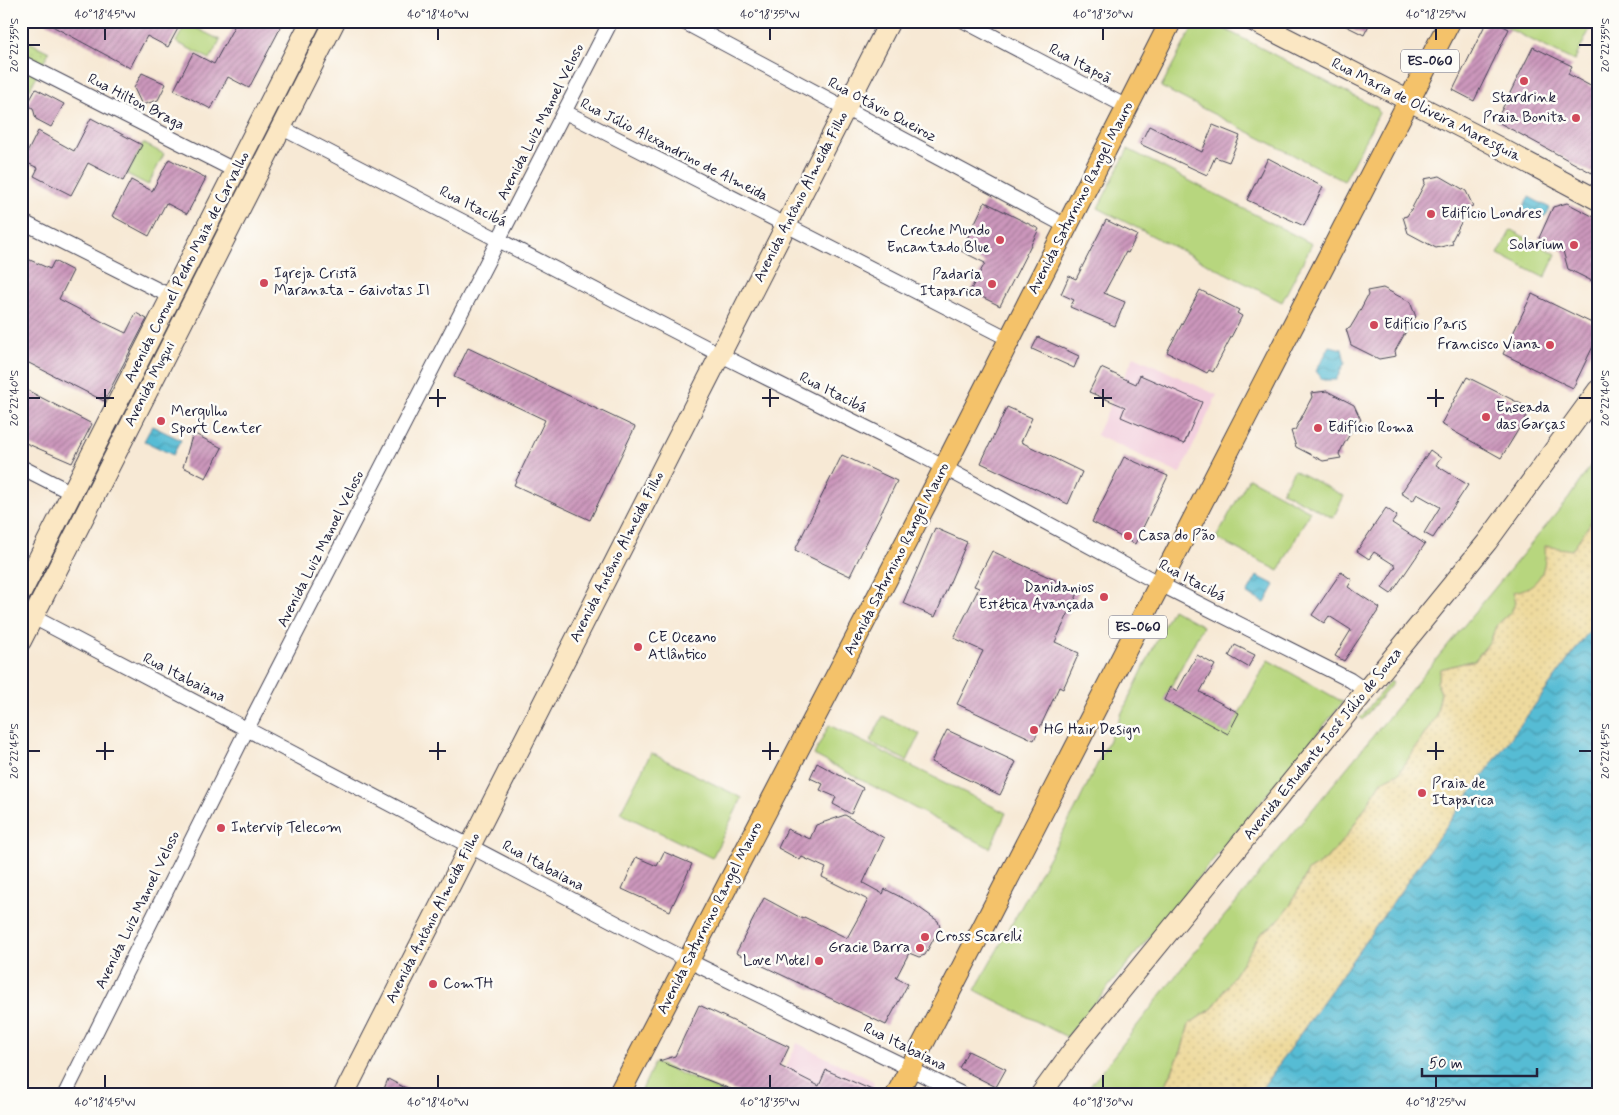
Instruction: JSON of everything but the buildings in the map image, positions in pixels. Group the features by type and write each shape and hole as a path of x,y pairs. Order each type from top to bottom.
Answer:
{"main road":[{"name":"Avenida Saturnino Rangel Mauro","path":"619,1094 944,468 1171,21"},
{"name":"ES-060","path":"897,1094 1450,21"}],"street":[{"name":"Avenida Coronel Pedro Maia de Carvalho","path":"21,594 170,296 264,117 311,21"},
{"path":"264,117 282,128 335,21"},
{"name":"Avenida Luiz Manoel Veloso","path":"65,1094 247,729 611,21"},
{"name":"Rua Otávio Queiroz","path":"682,21 1066,226"},
{"name":"Avenida Antônio Almeida Filho","path":"344,1094 469,846 722,355 890,21"},
{"name":"Rua Itapoã","path":"964,21 1128,107"},
{"name":"Rua Maria de Oliveira Maresguia","path":"1253,21 1409,102 1472,132 1598,200"},
{"name":"Rua Hilton Braga","path":"21,62 236,171"},
{"name":"Rua Júlio Alexandrino de Almeida","path":"565,112 1009,339"},
{"name":"Rua Itacibá","path":"282,128 944,468 1160,584 1350,680 1366,691"},
{"name":"Avenida Muqui","path":"21,641 27,615 91,503 189,306 282,128"},
{"path":"21,221 189,306"},
{"name":"Avenida Estudante José Júlio de Souza","path":"1041,1094 1079,1042 1487,542 1598,390"},
{"path":"21,467 91,503"},
{"name":"Rua Itabaiana","path":"27,615 687,960 962,1094"}],"shaded area":[{"path":"1134,356 1217,395 1180,474 1096,435"},
{"path":"797,1043 873,1081 874,1088 872,1094 774,1094"}],"green space":[{"path":"1196,21 1209,21 1377,108 1379,113 1344,181 1161,87"},
{"path":"1493,21 1594,21 1574,61"},
{"path":"186,23 220,40 210,59 176,42"},
{"path":"21,38 49,52 29,91 21,87"},
{"path":"262,140 264,141 189,288 185,286"},
{"path":"143,143 164,154 148,185 127,174"},
{"path":"1128,149 1312,244 1282,302 1098,208"},
{"path":"1511,230 1556,254 1545,278 1498,254"},
{"path":"166,322 171,324 92,480 88,477"},
{"path":"1598,454 1598,512 1572,550 1546,562 1541,576 1516,602 1511,612 1496,626 1491,640 1475,660 1441,669 1437,683 1441,693 1436,717 1399,773 1382,781 1347,836 1325,860 1308,871 1290,906 1274,925 1261,933 1213,1008 1189,1024 1182,1049 1162,1094 1084,1094 1181,969 1569,498"},
{"path":"1294,470 1344,496 1333,518 1282,491"},
{"path":"1249,478 1310,511 1279,571 1216,538"},
{"path":"1172,609 1203,626 1164,700 1228,734 1268,660 1343,702 1067,1037 975,990 1075,810"},
{"path":"1390,681 1393,683 1362,720 1360,718"},
{"path":"883,716 920,734 907,761 870,742"},
{"path":"829,725 1006,813 990,848 814,755"},
{"path":"651,753 742,798 712,858 620,813"},
{"path":"655,1062 727,1094 640,1094"}],"sand":[{"name":"Praia de Itaparica","path":"1598,512 1598,619 1450,821 1258,1094 1162,1094 1182,1049 1189,1024 1213,1008 1261,933 1274,925 1290,906 1308,871 1325,860 1347,836 1382,781 1399,773 1436,717 1441,693 1437,683 1441,669 1475,660 1491,640 1496,626 1511,612 1516,602 1513,592 1529,587 1540,577 1543,570 1545,546 1572,550"}],"water":[{"path":"1529,197 1550,208 1546,215 1541,218 1522,209"},
{"path":"1330,346 1342,349 1345,362 1336,380 1323,380 1316,371"},
{"path":"152,426 181,440 173,455 144,441"},
{"path":"1257,576 1275,585 1265,603 1247,594"},
{"path":"1598,619 1598,1094 1258,1094 1450,821"}],"place":[{"name":"Stardrink","path":"1524,81"},
{"name":"Praia Bonita","path":"1576,118"},
{"name":"Edifício Londres","path":"1431,214"},
{"name":"Creche Mundo Encantado Blue","path":"1000,240"},
{"name":"Solarium","path":"1574,245"},
{"name":"Igreja Cristã Maranata - Gaivotas II","path":"264,283"},
{"name":"Padaria Itaparica","path":"992,284"},
{"name":"Edifício Paris","path":"1374,325"},
{"name":"Francisco Viana","path":"1550,345"},
{"name":"Enseada das Garças","path":"1486,417"},
{"name":"Mergulho Sport Center","path":"161,421"},
{"name":"Edifício Roma","path":"1318,428"},
{"name":"Casa do Pão","path":"1128,536"},
{"name":"Danidanios Estética Avançada","path":"1104,597"},
{"name":"CE Oceano Atlântico","path":"638,647"},
{"name":"HG Hair Design","path":"1034,730"},
{"name":"Praia de Itaparica","path":"1422,793"},
{"name":"Intervip Telecom","path":"221,828"},
{"name":"Cross Scarelli","path":"925,937"},
{"name":"Gracie Barra","path":"920,948"},
{"name":"Love Motel","path":"819,961"},
{"name":"ComTH","path":"433,984"}]}
